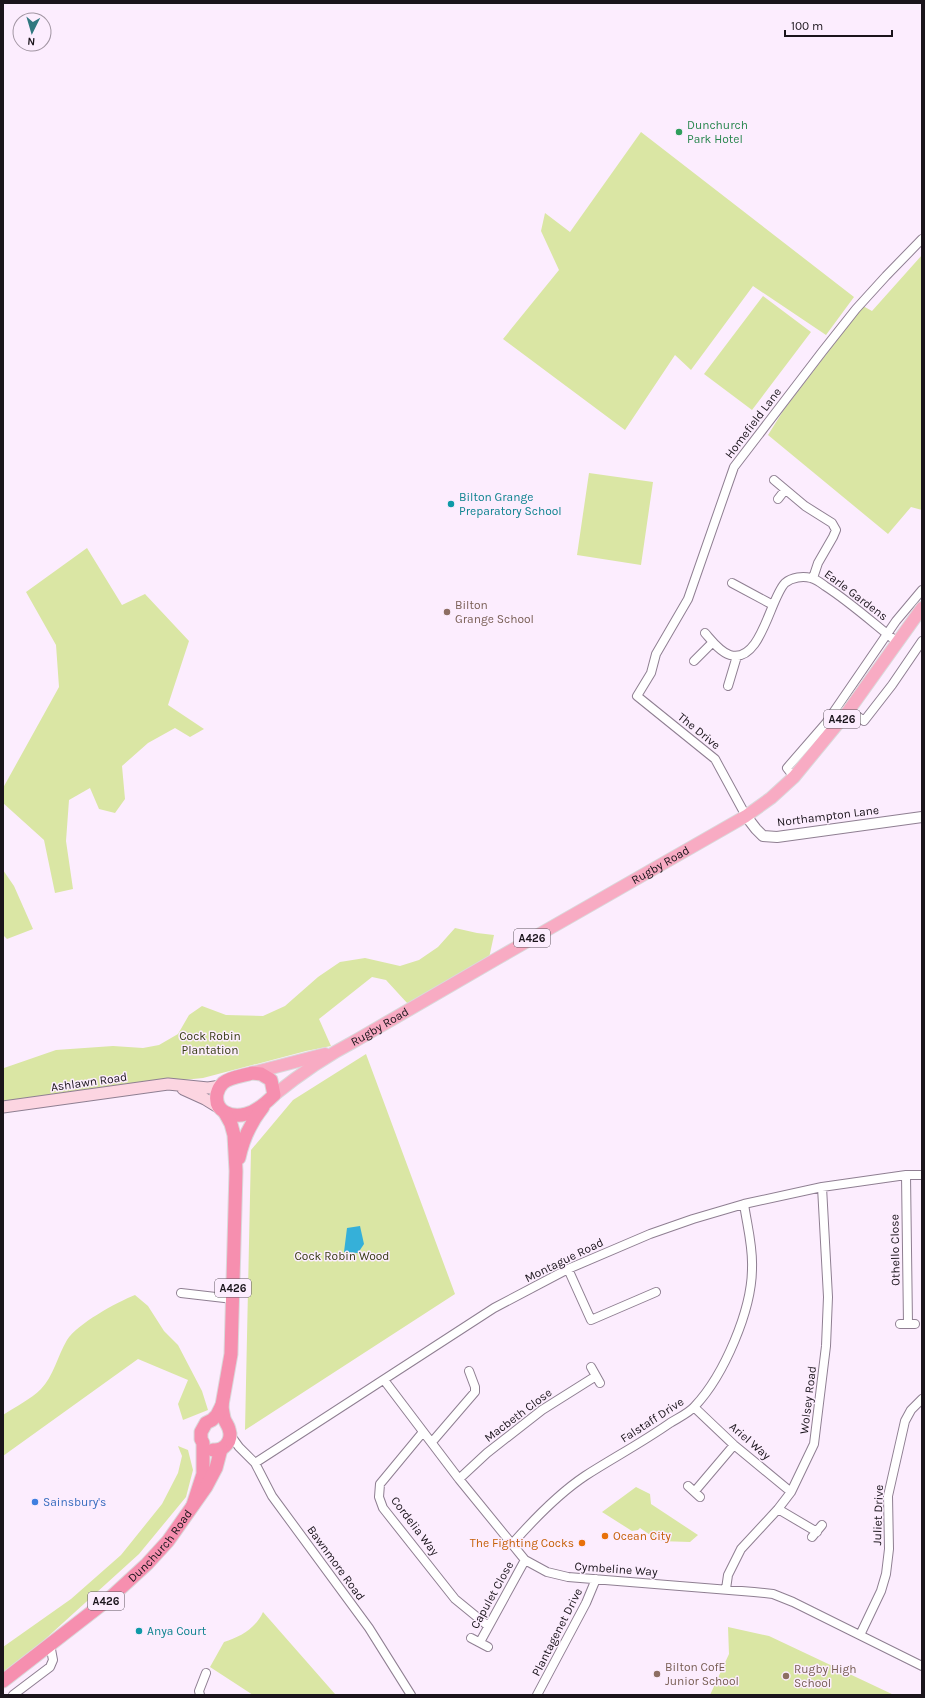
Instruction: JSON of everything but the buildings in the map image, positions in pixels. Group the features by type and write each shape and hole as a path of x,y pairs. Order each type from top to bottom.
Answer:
{"highway":[{"path":"252,1073 261,1074 271,1080 270,1099 248,1114 233,1116 221,1110 217,1097 221,1086 228,1080 252,1073"},
{"name":"Dunchurch Road","path":"236,1171 243,1142 256,1117 270,1099"},
{"name":"Dunchurch Road","path":"193,1505 203,1474 203,1443 200,1432 206,1423 217,1415 222,1405 231,1354 236,1171 234,1135 231,1124 221,1110"},
{"name":"Dunchurch Road","path":"3,1681 110,1598 147,1564 168,1541 206,1487 228,1440 222,1405"},
{"path":"203,1443 210,1449 228,1440 217,1420 212,1420"}],"main road":[{"name":"Rugby Road","path":"337,1050 355,1042 491,962 746,816 772,798 794,777 849,710 906,628 922,608"},
{"path":"252,1073 337,1050"},
{"name":"Dunchurch Road","path":"270,1099 311,1066 337,1050"},
{"name":"Ashlawn Road","path":"3,1107 168,1084 208,1088 221,1086"},
{"name":"Ashlawn Road","path":"178,1086 205,1099 221,1110"}],"street":[{"name":"Homefield Lane","path":"637,696 651,673 656,654 688,600 734,467 856,310 886,276 922,240"},
{"path":"774,480 806,506 832,523 836,530 818,563 813,578"},
{"path":"778,498 785,490"},
{"name":"Earle Gardens","path":"737,656 742,655 749,649 761,635 773,605 785,583 797,577 813,578 834,592 896,642"},
{"path":"732,582 773,605"},
{"path":"794,777 787,768 826,723 886,634 922,590"},
{"path":"896,621 906,628"},
{"path":"705,633 713,642 729,655 737,656 728,686"},
{"path":"849,710 862,724 892,685 922,641"},
{"path":"694,661 713,642"},
{"name":"The Drive","path":"637,696 715,759 746,816"},
{"name":"Northampton Lane","path":"746,816 756,829 764,836 777,837 922,817"},
{"name":"Montague Road","path":"256,1463 494,1308 568,1269 650,1234 693,1218 744,1204 822,1187 906,1175 922,1175"},
{"name":"Othello Close","path":"906,1175 908,1324"},
{"name":"Wolsey Road","path":"726,1589 728,1575 741,1550 778,1509 791,1492 814,1444 826,1346 828,1297 822,1187"},
{"name":"Falstaff Drive","path":"512,1544 566,1490 586,1476 652,1436 694,1407 725,1362 748,1297 752,1267 751,1248 744,1204"},
{"path":"568,1269 591,1320 656,1292"},
{"path":"181,1293 233,1298"},
{"name":"Macbeth Close","path":"459,1478 542,1410 598,1380 591,1366"},
{"path":"432,1442 475,1392 475,1387 469,1371"},
{"name":"Cymbeline Way","path":"384,1380 459,1478 525,1560 547,1572 568,1577 772,1594 793,1602 922,1666"},
{"name":"Juliet Drive","path":"860,1635 881,1591 886,1574 888,1556 888,1496 905,1421 911,1410 922,1399"},
{"name":"Ariel Way","path":"694,1407 734,1445 791,1492"},
{"name":"Cordelia Way","path":"423,1432 380,1484 379,1497 383,1508 455,1599 488,1626"},
{"name":"Bawnmore Road","path":"228,1440 256,1463 272,1496 368,1628 411,1695"},
{"path":"694,1492 734,1445"},
{"path":"778,1509 817,1531"},
{"name":"Capulet Close","path":"480,1642 525,1560"},
{"name":"Plantagenet Drive","path":"537,1695 586,1603 596,1579"},
{"name":"Capulet Close","path":"471,1638 488,1646"},
{"path":"13,1695 50,1667 53,1660 50,1644"},
{"path":"197,1693 206,1673"}],"green space":[{"path":"641,132 854,297 826,335 753,286 691,370 675,355 625,430 503,339 559,270 541,231 545,213 570,232"},
{"path":"922,255 922,510 911,507 888,534 768,435 783,411 863,306 872,311"},
{"path":"763,296 811,332 752,410 704,374"},
{"path":"589,473 653,482 641,565 577,555"},
{"path":"87,548 122,605 145,594 189,641 168,705 204,729 190,737 175,728 148,743 122,766 125,799 115,813 99,809 90,788 69,800 66,841 73,889 55,893 44,840 3,803 3,788 59,687 56,645 26,592"},
{"path":"3,870 14,886 33,929 7,939 3,935"},
{"name":"Cock Robin Plantation","path":"455,928 494,935 489,958 408,1004 386,980 372,977 319,1019 331,1046 306,1051 203,1078 74,1091 3,1104 4,1068 56,1050 113,1046 143,1048 159,1045 178,1034 189,1015 202,1006 226,1015 263,1016 285,1006 318,977 340,962 365,958 400,966 419,960 438,947"},
{"name":"Cock Robin Wood","path":"366,1054 455,1294 245,1430 251,1150 293,1100"},
{"path":"135,1295 148,1306 164,1331 178,1345 202,1391 208,1410 183,1420 178,1404 188,1380 138,1359 3,1456 3,1415 28,1400 41,1389 49,1378 67,1340 79,1327 98,1314"},
{"path":"178,1446 188,1450 193,1470 186,1497 139,1554 3,1676 3,1647 71,1599 121,1555 162,1504 178,1473 182,1456"},
{"path":"636,1487 650,1494 651,1504 698,1535 690,1542 659,1541 640,1528 632,1531 602,1512"},
{"path":"263,1612 335,1694 334,1695 253,1695 210,1667 224,1642 247,1631 256,1623"},
{"name":"Rugby High School","path":"728,1627 769,1636 894,1695 710,1695 729,1654"}],"water":[{"path":"360,1226 364,1244 358,1253 344,1252 347,1228"}],"place":[{"name":"Dunchurch Park Hotel","path":"679,132"},
{"name":"Bilton Grange Preparatory School","path":"451,504"},
{"name":"Bilton Grange School","path":"447,612"},
{"name":"Sainsbury's","path":"35,1502"},
{"name":"Ocean City","path":"605,1536"},
{"name":"The Fighting Cocks","path":"582,1543"},
{"name":"Anya Court","path":"139,1631"},
{"name":"Bilton CofE Junior School","path":"657,1674"},
{"name":"Rugby High School","path":"786,1676"}]}
